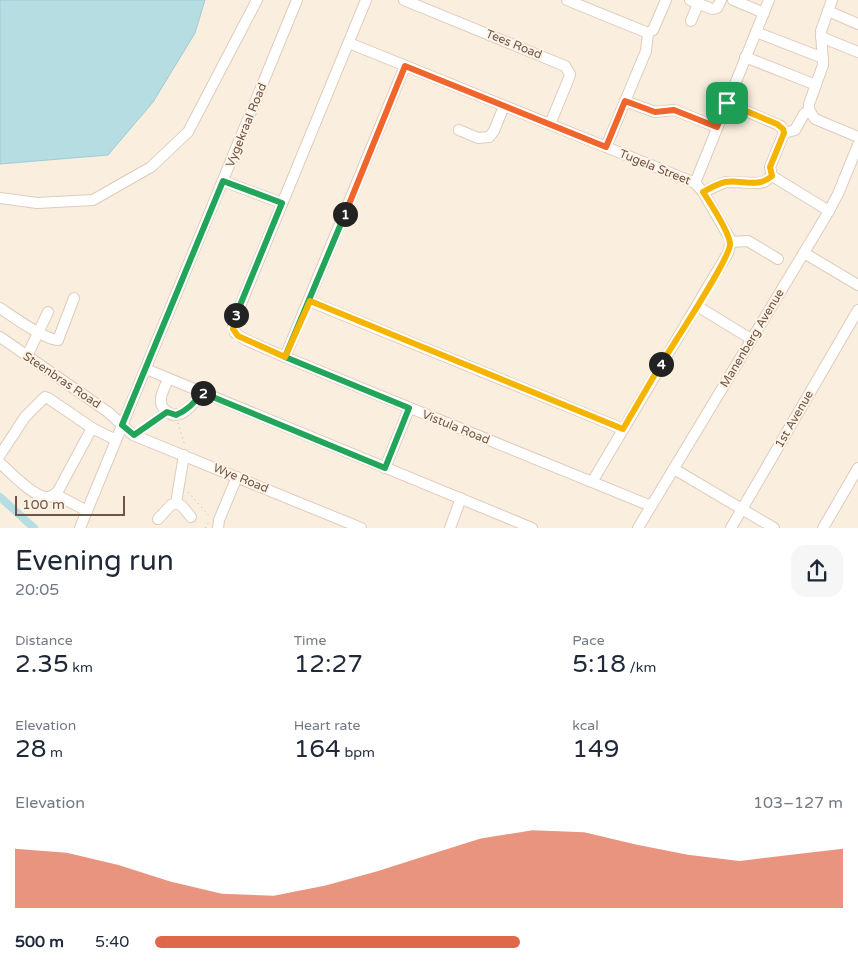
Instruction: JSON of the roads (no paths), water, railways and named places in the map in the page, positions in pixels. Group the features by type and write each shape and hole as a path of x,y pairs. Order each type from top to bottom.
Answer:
{"street":[{"path":"0,198 38,203 94,200 150,167 188,132 257,0"},
{"name":"Vygekraal Road","path":"80,528 297,0"},
{"name":"Vistula Road","path":"366,0 233,322 233,329 238,336 285,357 650,506"},
{"name":"Tees Road","path":"404,0 565,66 568,69 569,78 550,124"},
{"path":"567,0 648,33"},
{"path":"648,33 653,30 666,0"},
{"path":"691,21 694,2 715,9 721,0"},
{"path":"733,0 764,12"},
{"path":"695,183 769,0"},
{"path":"832,0 822,24 821,37 824,65 809,104 809,110 815,119 858,137"},
{"path":"828,11 858,24"},
{"path":"756,32 823,58"},
{"path":"606,147 646,51 648,33"},
{"path":"821,37 858,52"},
{"name":"Tugela Street","path":"349,43 695,183 703,192 730,242"},
{"path":"745,57 816,85"},
{"path":"285,357 310,301 405,66"},
{"path":"625,101 655,112 674,110 717,127"},
{"path":"727,103 777,124 783,129 784,133 770,167 772,176 829,211"},
{"path":"459,130 478,138 489,137 494,131 504,106"},
{"path":"784,133 795,130 804,114 809,110"},
{"name":"Manenberg Avenue","path":"638,528 829,211 858,145"},
{"path":"703,192 726,182 759,183 772,176"},
{"path":"223,181 282,203"},
{"path":"592,482 728,253 730,242 748,241 778,259"},
{"path":"804,253 858,285"},
{"path":"0,308 53,340 58,340 74,298"},
{"path":"310,301 623,429"},
{"path":"697,306 751,339"},
{"name":"1st Avenue","path":"731,528 858,310"},
{"path":"27,356 48,312"},
{"name":"Steenbras Road","path":"0,338 108,412 122,425"},
{"path":"146,369 532,528"},
{"path":"168,379 161,399 162,408 171,414 189,408 202,392"},
{"path":"0,455 26,417 45,397 92,428 116,440"},
{"path":"385,468 409,408"},
{"name":"Wye Road","path":"122,425 134,435 361,528"},
{"path":"0,463 38,495 47,498 55,494 92,428"},
{"path":"176,503 184,455"},
{"path":"674,468 774,528"},
{"path":"823,528 858,468"},
{"path":"218,528 237,477"},
{"path":"55,494 87,511"},
{"path":"450,528 461,498"},
{"path":"176,503 182,506 191,517"},
{"path":"158,519 171,505 176,503"}],"water":[{"path":"0,0 205,0 195,33 153,102 108,155 0,164"}],"waterway":[{"path":"0,497 34,528"}]}
